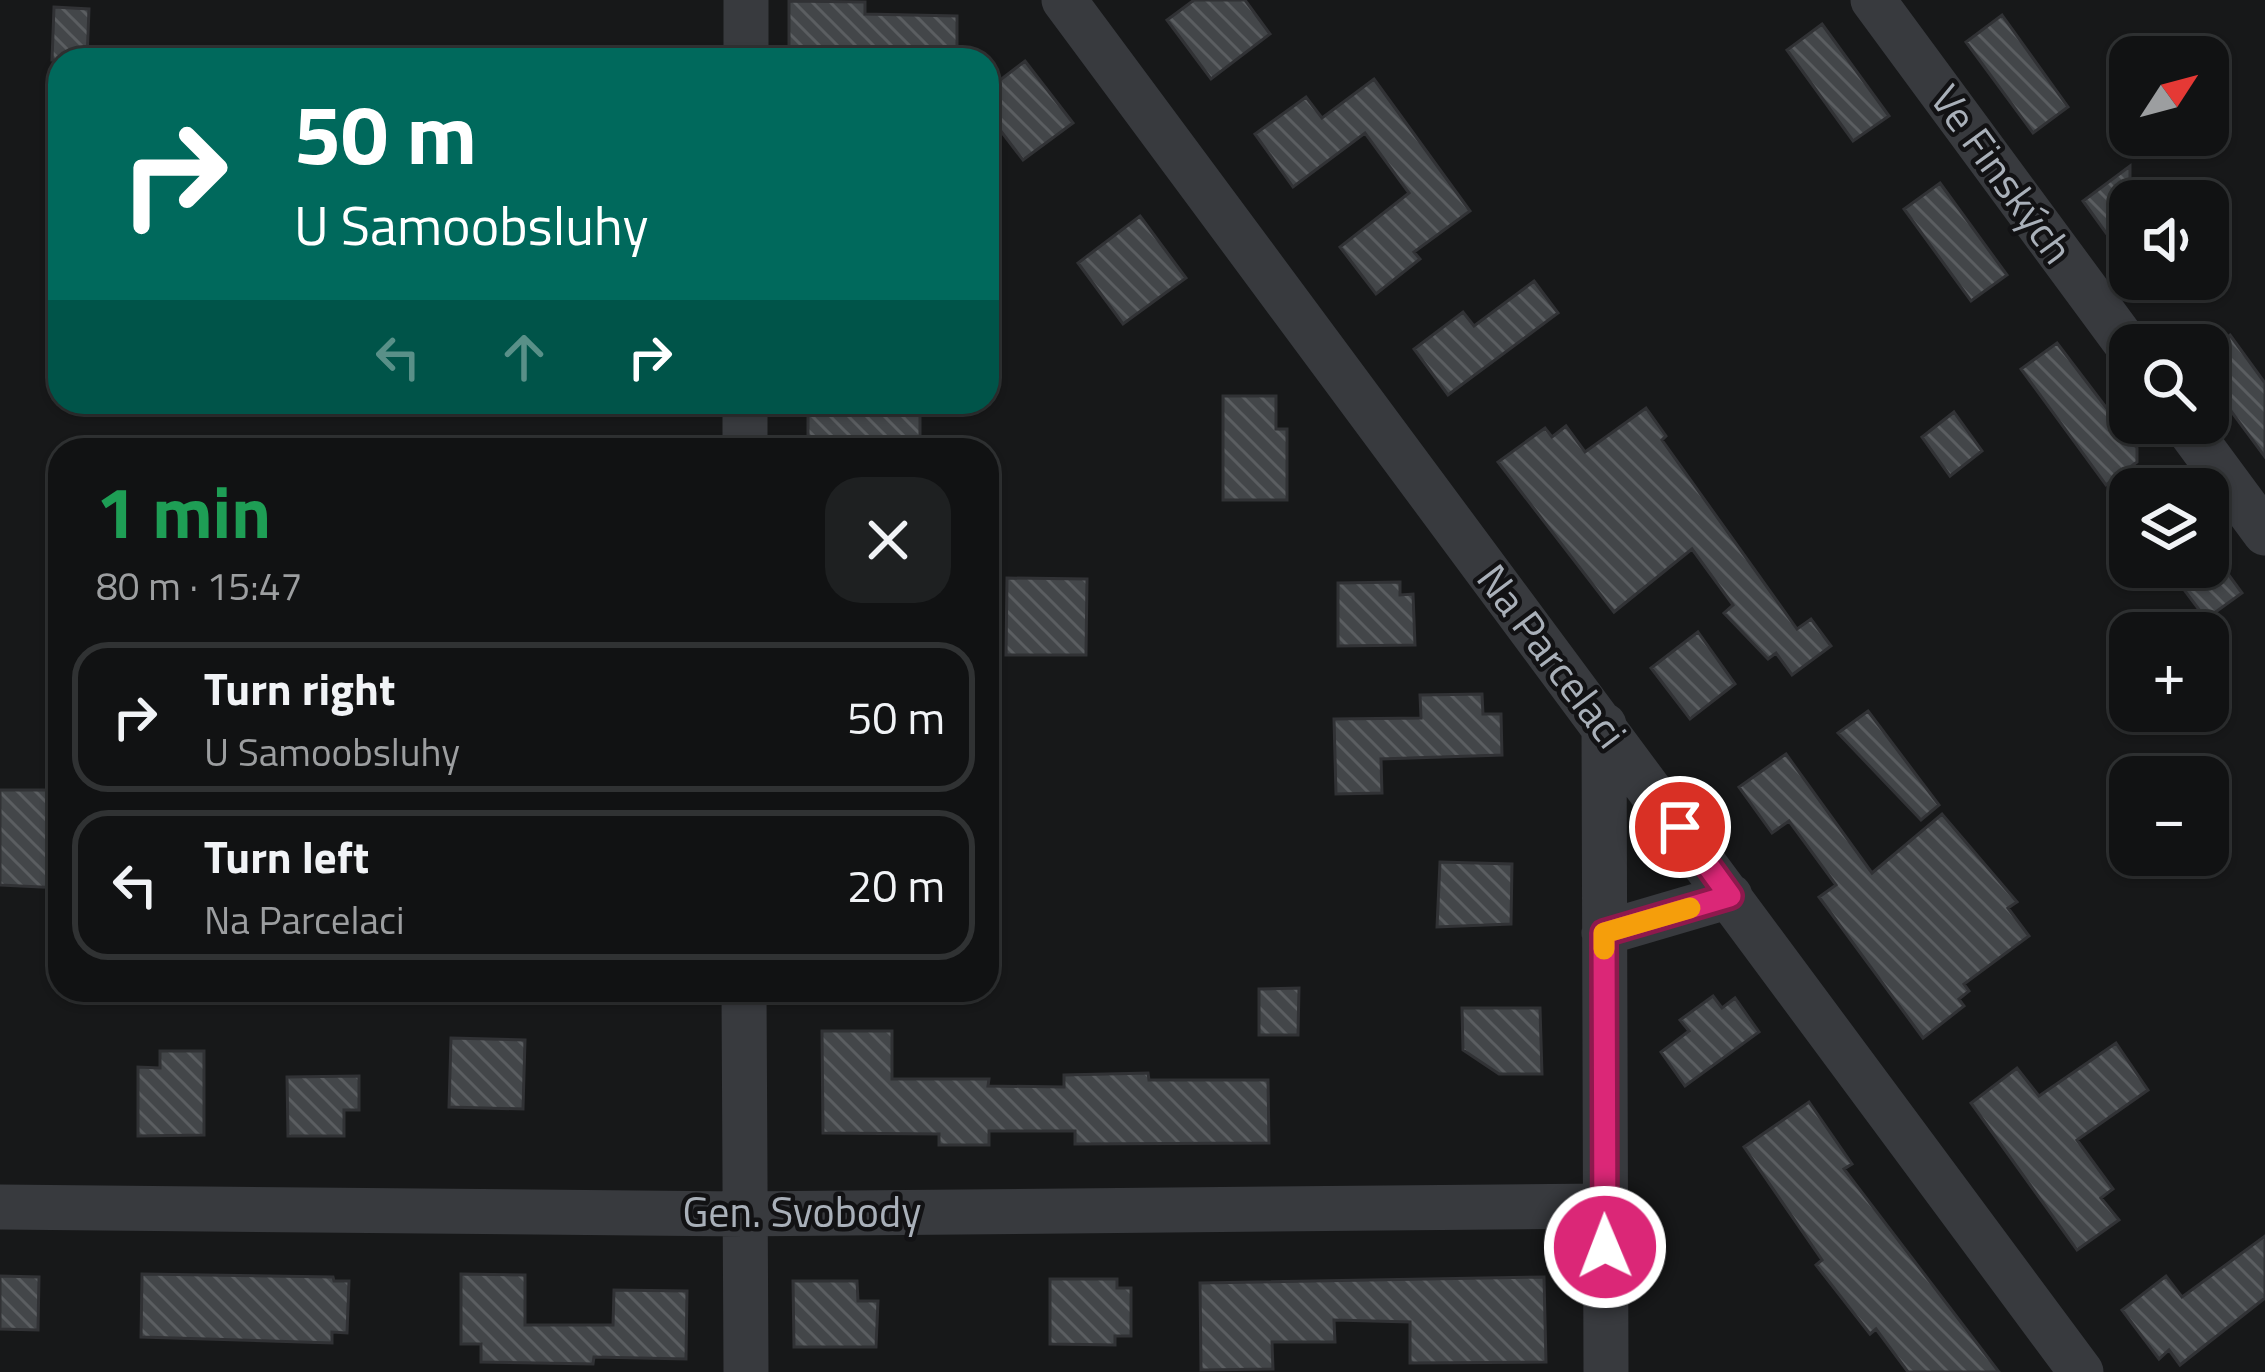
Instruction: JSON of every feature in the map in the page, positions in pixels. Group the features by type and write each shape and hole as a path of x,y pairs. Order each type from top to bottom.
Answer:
{"street":[{"path":"746,0 746,48"},
{"name":"Na Parcelaci","path":"1064,0 2080,1372"},
{"name":"Ve Finských","path":"1873,0 2112,324"},
{"path":"2199,444 2265,533"},
{"path":"1604,725 1606,1372"},
{"path":"1604,933 1730,896"},
{"path":"745,1002 746,1372"},
{"name":"Gen. Svobody","path":"0,1207 744,1214 1604,1206"}],"building":[{"path":"1194,0 1245,0 1270,34 1211,79 1167,20"},
{"path":"789,1 865,2 865,14 957,16 957,48 789,48"},
{"path":"54,7 89,9 87,48 52,48"},
{"path":"2002,15 2068,107 2033,133 1966,42"},
{"path":"1822,24 1889,116 1853,141 1787,50"},
{"path":"1025,61 1073,123 1023,160 999,129 999,81"},
{"path":"1374,79 1470,211 1414,252 1420,259 1376,294 1340,247 1409,193 1365,133 1293,187 1255,134 1306,97 1322,118"},
{"path":"2130,166 2130,180 2111,180"},
{"path":"2109,182 2109,237 2083,201"},
{"path":"1940,183 2007,275 1971,301 1904,209"},
{"path":"1140,216 1186,278 1123,324 1078,263"},
{"path":"1534,281 1558,313 1448,395 1414,349 1463,312 1474,326"},
{"path":"2229,336 2265,383 2265,457 2229,408"},
{"path":"2057,343 2109,411 2109,444 2134,444 2137,462 2129,468 2109,468 2106,485 2021,369"},
{"path":"1223,396 1276,396 1276,429 1287,429 1287,500 1223,500"},
{"path":"1646,408 1666,436 1662,440 1797,629 1811,619 1831,646 1792,675 1776,653 1768,659 1724,613 1733,605 1692,549 1614,612 1498,462 1545,428 1552,437 1566,426 1585,452"},
{"path":"1954,412 1982,451 1950,476 1922,437"},
{"path":"808,414 920,414 920,438 808,438"},
{"path":"2229,575 2242,593 2216,612 2201,612 2183,588 2229,588"},
{"path":"1007,578 1087,579 1086,655 1006,655"},
{"path":"1400,582 1400,595 1413,594 1415,645 1338,646 1338,583"},
{"path":"1698,632 1735,684 1690,719 1651,668"},
{"path":"1482,694 1483,714 1501,714 1502,755 1381,759 1382,793 1336,794 1334,719 1421,718 1420,695"},
{"path":"1868,711 1939,805 1921,820 1838,733"},
{"path":"1786,754 1872,873 1942,814 2017,902 2008,908 2029,936 1964,984 1969,991 1959,999 1964,1006 1923,1038 1819,897 1836,885 1789,821 1772,833 1739,787"},
{"path":"0,790 48,790 48,887 0,885"},
{"path":"1440,862 1512,864 1511,924 1437,927"},
{"path":"1299,988 1298,1035 1259,1035 1259,989"},
{"path":"1713,996 1722,1008 1735,998 1759,1032 1685,1086 1661,1052 1689,1031 1680,1020"},
{"path":"1462,1008 1540,1008 1542,1074 1499,1074 1463,1050"},
{"path":"822,1031 892,1031 892,1079 989,1079 988,1086 1064,1087 1064,1075 1148,1073 1149,1080 1268,1080 1269,1143 1075,1144 1075,1131 989,1131 989,1145 939,1145 939,1134 823,1133"},
{"path":"451,1038 525,1040 523,1109 449,1107"},
{"path":"2116,1043 2148,1090 2077,1140 2113,1189 2101,1198 2119,1220 2077,1250 1971,1103 2017,1068 2039,1096"},
{"path":"160,1051 204,1051 204,1135 138,1136 138,1067 160,1068"},
{"path":"359,1076 359,1110 344,1110 344,1136 288,1136 287,1077"},
{"path":"1809,1102 1852,1164 1844,1169 1999,1372 1908,1372 1876,1329 1870,1334 1816,1265 1822,1260 1744,1147"},
{"path":"2265,1236 2265,1298 2180,1365 2169,1350 2159,1359 2122,1310 2166,1276 2182,1297"},
{"path":"142,1274 349,1281 347,1333 332,1332 332,1343 141,1337"},
{"path":"461,1274 525,1275 525,1325 613,1325 614,1290 687,1291 686,1359 594,1357 593,1364 481,1362 481,1344 461,1344"},
{"path":"0,1276 39,1277 38,1330 0,1329"},
{"path":"1544,1277 1546,1362 1410,1363 1410,1322 1334,1320 1335,1342 1272,1342 1273,1369 1201,1370 1200,1283"},
{"path":"1050,1279 1117,1279 1117,1288 1131,1288 1131,1336 1115,1336 1115,1345 1050,1344"},
{"path":"793,1281 857,1281 858,1301 878,1301 876,1347 794,1347"}],"slow traffic":[{"path":"1604,949 1604,933 1690,908"}],"route":[{"path":"1605,1247 1604,933 1730,896 1680,827"}]}
